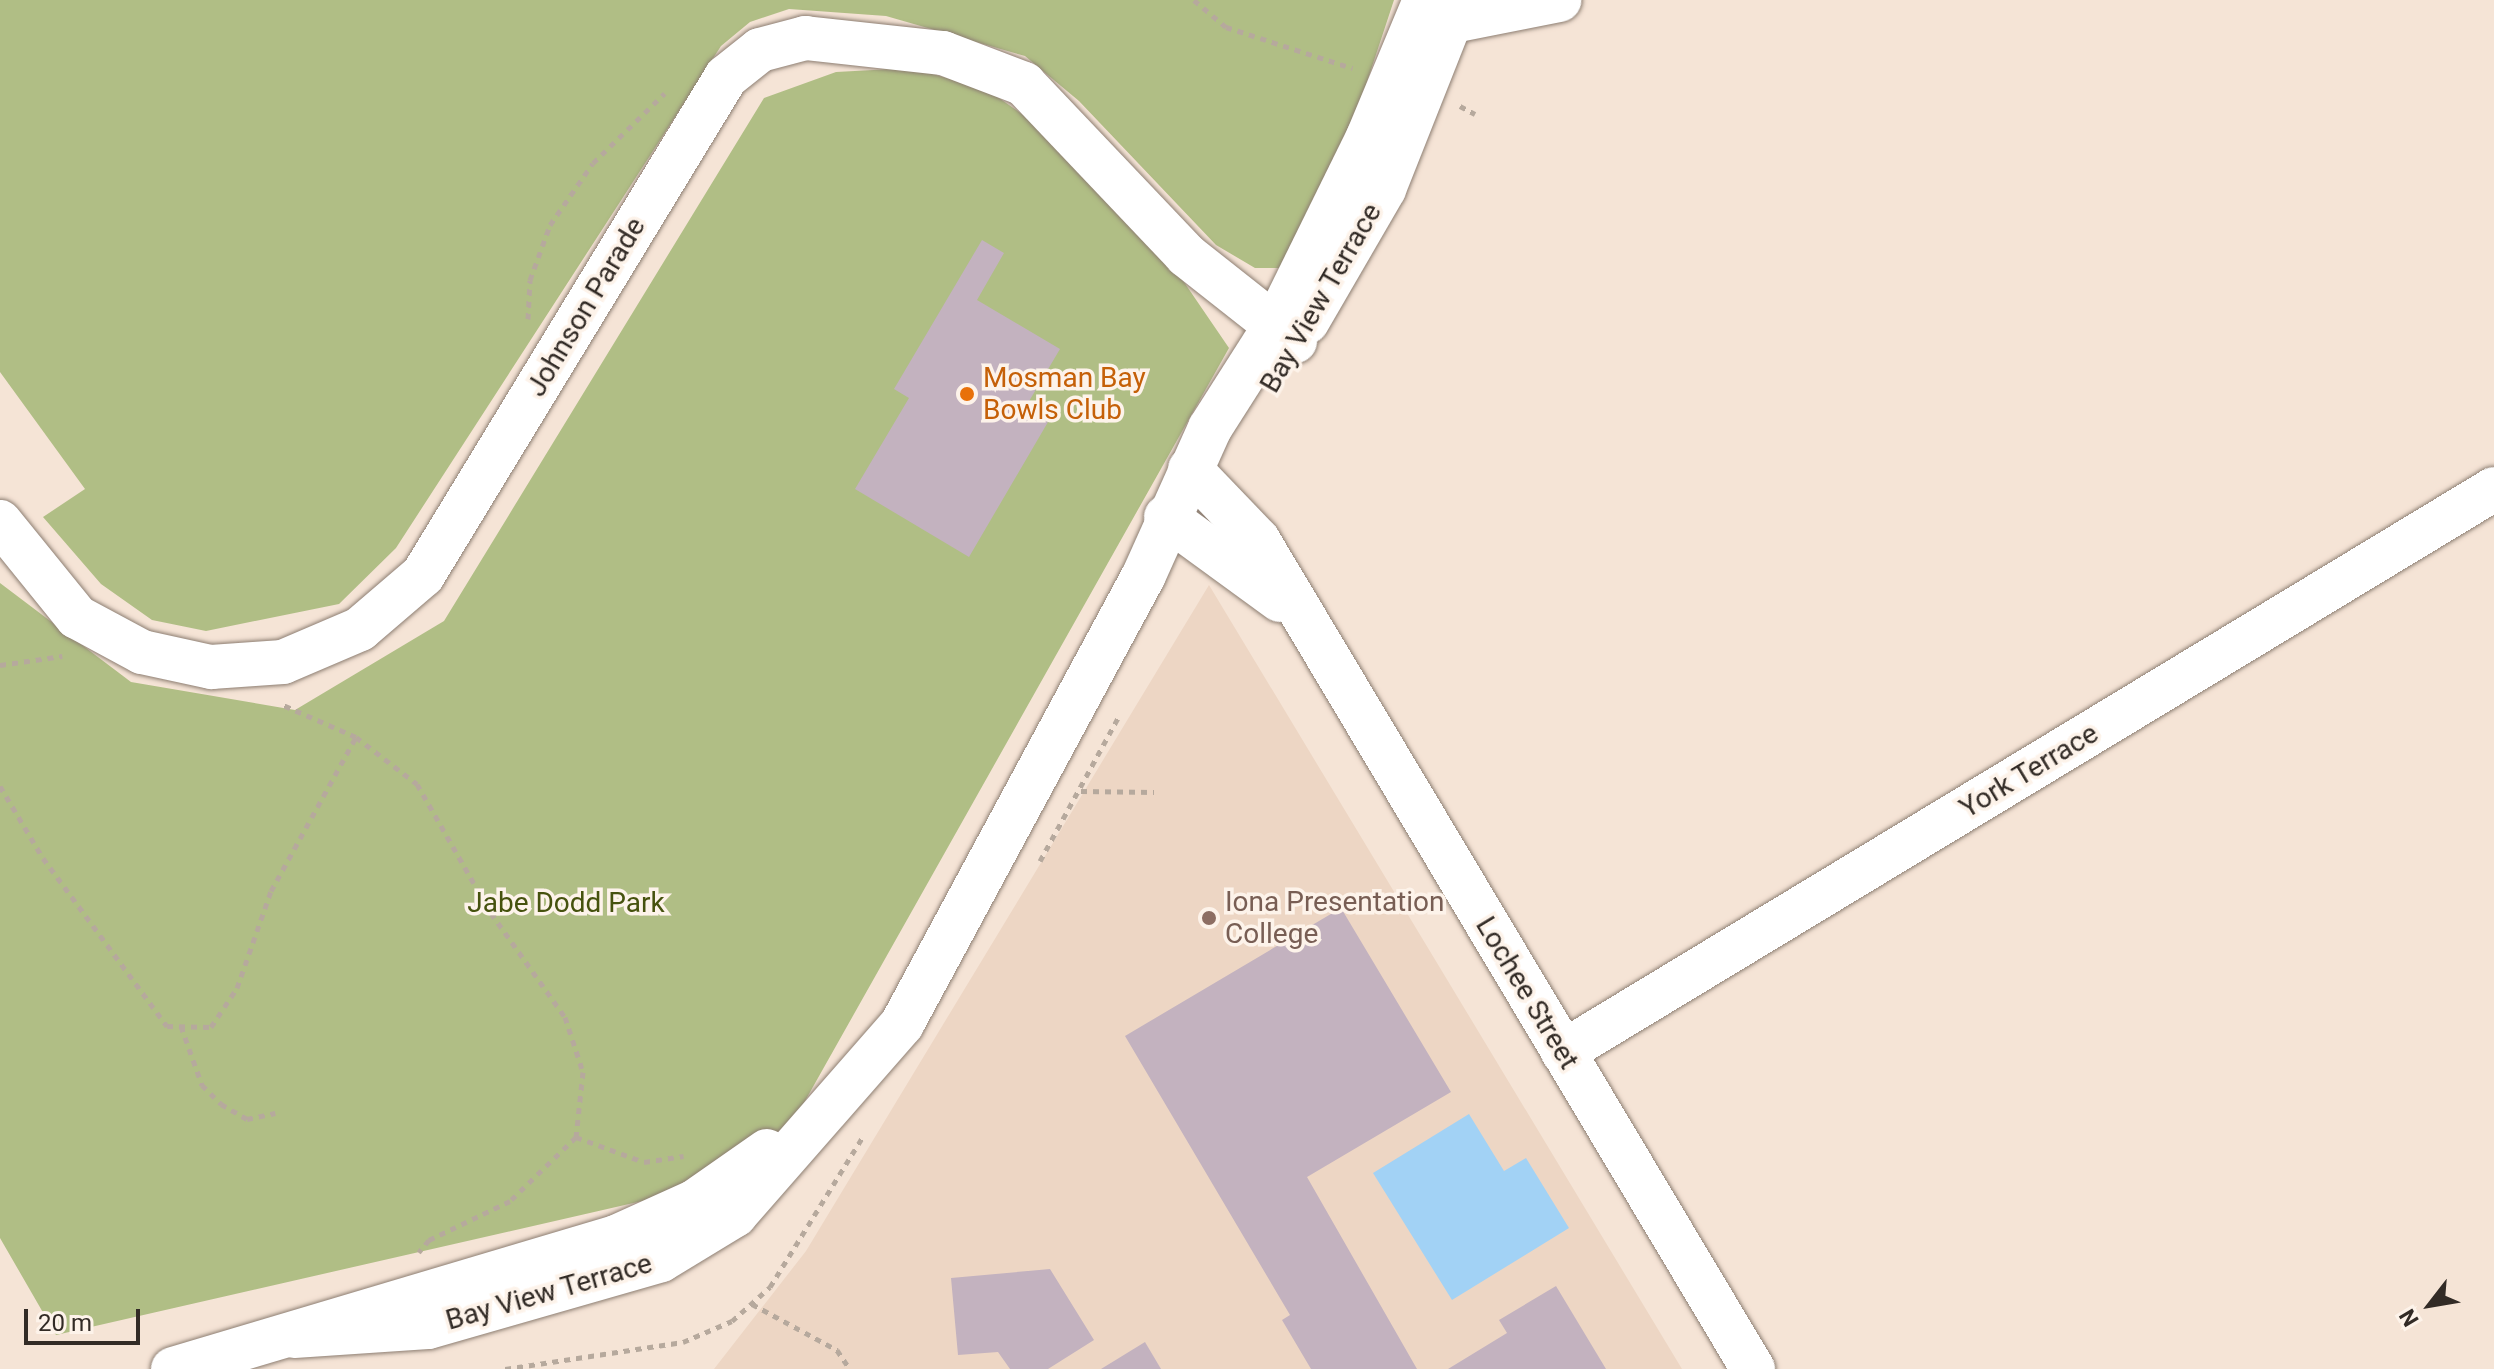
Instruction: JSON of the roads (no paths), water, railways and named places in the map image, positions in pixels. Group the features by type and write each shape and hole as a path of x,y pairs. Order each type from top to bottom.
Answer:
{"street":[{"path":"1438,13 1551,1"},
{"name":"Bay View Terrace","path":"173,1369 294,1336 411,1294 616,1237 743,1170 832,1098 902,1024 1144,575 1295,316 1409,86 1438,13"},
{"name":"Johnson Parade","path":"0,522 77,617 142,652 211,667 283,662 360,629 423,575 726,77 760,50 805,38 943,53 1024,84 1186,255 1295,316"},
{"name":"Lochee Street","path":"1199,479 1258,540 1300,618 1753,1369"},
{"name":"York Terrace","path":"1563,1052 2494,489"},
{"name":"Lochee Street","path":"1176,523 1253,574 1300,618"}],"water":[{"path":"1469,1114 1504,1171 1526,1158 1569,1228 1452,1300 1373,1173"}],"place":[{"name":"Mosman Bay Bowls Club","path":"967,394"},
{"name":"Iona Presentation College","path":"1209,918"}],"park label":[{"name":"Jabe Dodd Park","path":"566,903"}]}
